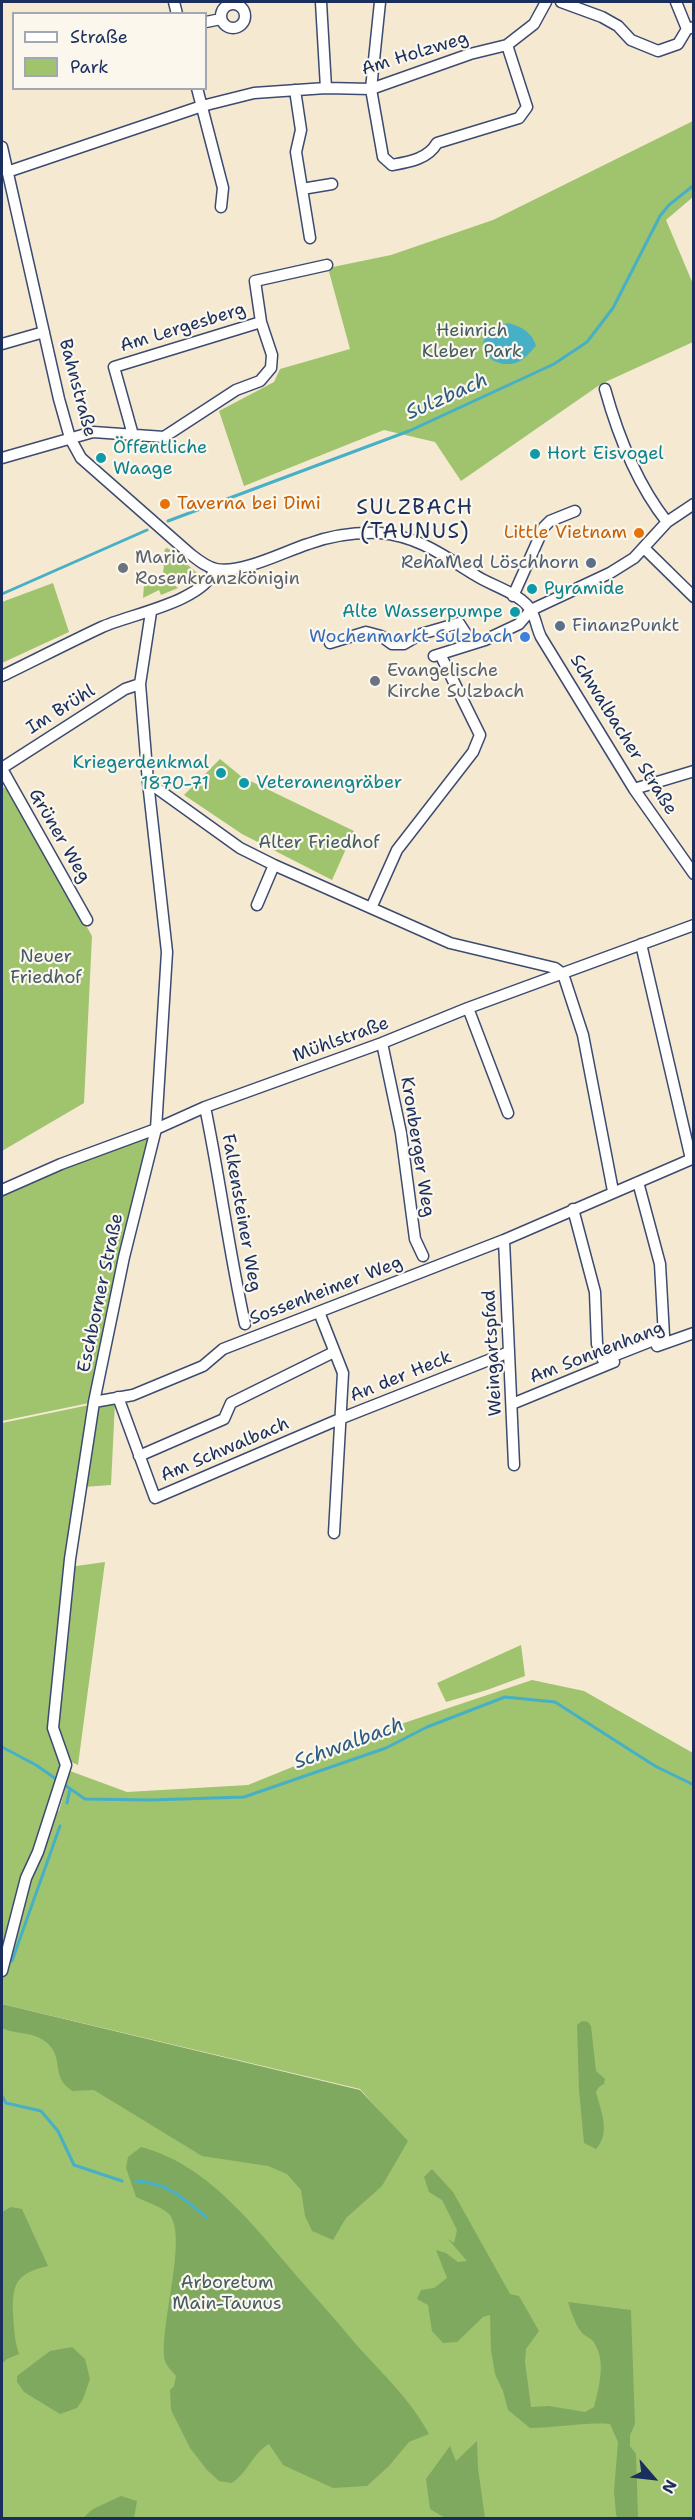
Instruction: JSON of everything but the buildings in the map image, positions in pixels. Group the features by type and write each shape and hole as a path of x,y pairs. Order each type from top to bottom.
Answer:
{"street":[{"path":"321,2 326,88"},
{"path":"380,2 371,89 383,157 392,165 410,162 432,153 437,143 519,118 527,107 507,45"},
{"name":"Am Holzweg","path":"7,172 202,106 254,93 326,88 371,89 470,54 507,45 534,24 546,2"},
{"path":"561,2 602,17 618,26 631,40 658,51 678,44 690,28 676,2"},
{"path":"207,22 221,19"},
{"path":"198,90 223,188 221,207"},
{"path":"296,90 301,130 296,152 310,238"},
{"name":"Bahnstraße","path":"2,147 70,438 81,458 95,471 189,553 203,564 215,569"},
{"path":"302,189 332,184"},
{"name":"Am Lergesberg","path":"2,458 93,432 164,437 230,393 260,381 271,368 273,355 261,322 255,281 327,265"},
{"name":"Am Lergesberg","path":"133,435 114,367 261,322"},
{"name":"Bahnstraße","path":"2,344 44,332"},
{"path":"605,389 616,429 639,476 667,522"},
{"path":"370,908 397,850 437,800 455,770 472,752 480,735 437,655 485,640 519,624 531,610 610,573 634,558 667,522 693,504"},
{"path":"513,596 544,527 550,520 575,511"},
{"path":"2,676 105,626 151,612 200,587 212,576 215,569 239,567 330,538 382,533 403,537 431,547 476,576 513,596 531,610"},
{"path":"644,548 693,597"},
{"name":"Schwalbacher Straße","path":"531,610 541,637 634,789 693,874"},
{"name":"Eschborner Straße","path":"2,1971 26,1878 38,1852 66,1765 53,1728 70,1559 94,1402 124,1257 156,1129 167,952 148,782 140,684 151,612"},
{"path":"330,643 366,632 381,636 392,644 404,644 421,634 459,623 472,643"},
{"name":"Im Brühl","path":"2,768 125,689 140,684"},
{"name":"Grüner Weg","path":"2,768 87,920"},
{"path":"634,789 693,771"},
{"path":"148,782 240,848 274,866 450,943 555,968 563,974 583,1035 614,1191"},
{"path":"257,905 274,866"},
{"name":"Mühlstraße","path":"2,1190 61,1164 156,1129 205,1107 382,1043 468,1008 693,925"},
{"path":"641,944 692,1159"},
{"path":"468,1008 508,1113"},
{"name":"Kronberger Weg","path":"382,1043 401,1133 416,1239 423,1256"},
{"name":"Falkensteiner Weg","path":"205,1107 218,1166 232,1267 245,1324"},
{"name":"Sossenheimer Weg","path":"94,1402 134,1395 203,1366 223,1349 504,1240 692,1159"},
{"path":"573,1209 595,1292 597,1344 603,1359 664,1336 660,1264 638,1182"},
{"name":"Weingartspfad","path":"504,1240 514,1465"},
{"name":"An der Heck","path":"319,1312 343,1373 342,1418 509,1352"},
{"name":"Am Sonnenhang","path":"512,1404 628,1356 693,1333"},
{"path":"139,1456 224,1419 231,1403 334,1352"},
{"name":"Am Schwalbach","path":"118,1396 156,1498 342,1418"},
{"path":"334,1533 342,1418"}],"green space":[{"name":"Heinrich Kleber Park","path":"693,121 693,197 666,220 693,284 693,342 601,384 461,481 435,442 384,430 244,486 219,411 274,382 280,369 350,349 328,268 391,255 493,220"},
{"path":"167,548 172,551 170,556 176,560 179,557 197,573 196,579 191,581 188,578 176,583 163,572 164,566 161,563"},
{"path":"145,572 156,576 160,574 178,588 161,595 159,590 143,598"},
{"path":"53,583 69,632 2,663 2,602"},
{"name":"Alter Friedhof","path":"220,759 242,777 354,831 332,880 242,834 184,795"},
{"name":"Neuer Friedhof","path":"2,787 8,789 92,936 84,1103 2,1151"},
{"path":"156,1129 94,1402 2,1421 2,1190"},
{"path":"115,1402 111,1485 83,1487 95,1409"},
{"name":"Arboretum Main-Taunus","path":"94,1404 69,1567 105,1562 78,1765 61,1757 50,1815 59,1811 70,1771 127,1792 248,1785 386,1729 532,1680 584,1691 693,1753 693,2518 2,2518 2,2017 401,2135 360,2089 2,2004 2,1423"},
{"path":"521,1645 525,1676 446,1702 437,1683"},
{"path":"2,2004 360,2090 408,2141 382,2186 346,2218 333,2240 312,2231 305,2216 301,2190 287,2174 268,2166 202,2156 94,2090 72,2091 62,2081 54,2051 46,2042 35,2036 2,2028"},
{"path":"582,2021 588,2022 591,2026 596,2071 605,2079 604,2084 596,2092 604,2129 601,2143 596,2149 584,2143 579,2090 577,2025"},
{"name":"Arboretum Main-Taunus","path":"141,2147 166,2156 190,2169 211,2184 231,2203 413,2408 429,2434 409,2442 389,2466 367,2486 333,2488 283,2465 269,2444 259,2452 238,2479 232,2483 219,2481 190,2448 171,2410 170,2390 174,2386 176,2376 165,2361 165,2328 175,2262 174,2225 166,2211 136,2197 126,2168 128,2157"},
{"path":"432,2169 453,2192 510,2294 519,2296 539,2331 526,2349 525,2362 531,2407 549,2406 585,2412 594,2407 601,2374 600,2357 593,2341 577,2326 568,2302 631,2310 635,2424 630,2435 630,2446 636,2454 638,2518 618,2518 616,2515 614,2491 618,2442 610,2424 530,2428 508,2410 495,2374 491,2350 490,2315 483,2317 457,2342 443,2343 432,2331 428,2305 417,2299 421,2290 434,2288 447,2278 436,2250 446,2253 458,2262 467,2261 448,2239 454,2243 457,2230 442,2200 429,2192 424,2177"},
{"path":"11,2207 22,2209 48,2266 23,2276 16,2286 13,2312 19,2354 2,2364 2,2212"},
{"path":"72,2347 85,2359 90,2379 77,2408 60,2414 24,2392 17,2382 17,2376 50,2351"},
{"path":"477,2441 485,2518 445,2518 430,2509 426,2479 450,2446 456,2461"},
{"path":"121,2496 137,2501 134,2518 83,2518 93,2509"}],"water":[{"path":"508,323 526,331 536,346 521,361 508,364 498,363 485,352 483,344 494,329"}],"waterway":[{"name":"Sulzbach","path":"168,521 409,431 554,364 587,342 613,308 660,216 669,205 694,185"},
{"name":"Sulzbach","path":"2,594 147,530"},
{"name":"Schwalbach","path":"2,1747 36,1765 85,1799 151,1800 244,1797 386,1748 427,1727 505,1697 555,1702 655,1766 694,1785"},
{"path":"67,1803 70,1789"},
{"path":"12,1961 60,1826"},
{"path":"2,2096 6,2103 41,2111 58,2131 74,2165 122,2181"},
{"path":"136,2181 147,2182 174,2192 206,2217"}],"place":[{"name":"Hort Eisvogel","path":"535,454"},
{"name":"Öffentliche Waage","path":"101,458"},
{"name":"Taverna bei Dimi","path":"165,504"},
{"name":"Little Vietnam","path":"639,533"},
{"name":"RehaMed Löschhorn","path":"591,563"},
{"name":"Maria Rosenkranzkönigin","path":"123,568"},
{"name":"Pyramide","path":"532,589"},
{"name":"Alte Wasserpumpe","path":"515,612"},
{"name":"FinanzPunkt","path":"560,626"},
{"name":"Wochenmarkt Sulzbach","path":"525,637"},
{"name":"Evangelische Kirche Sulzbach","path":"375,681"},
{"name":"Kriegerdenkmal 1870-71","path":"221,773"},
{"name":"Veteranengräber","path":"244,783"}],"district":[{"name":"SULZBACH (TAUNUS)","path":"415,521"}]}
